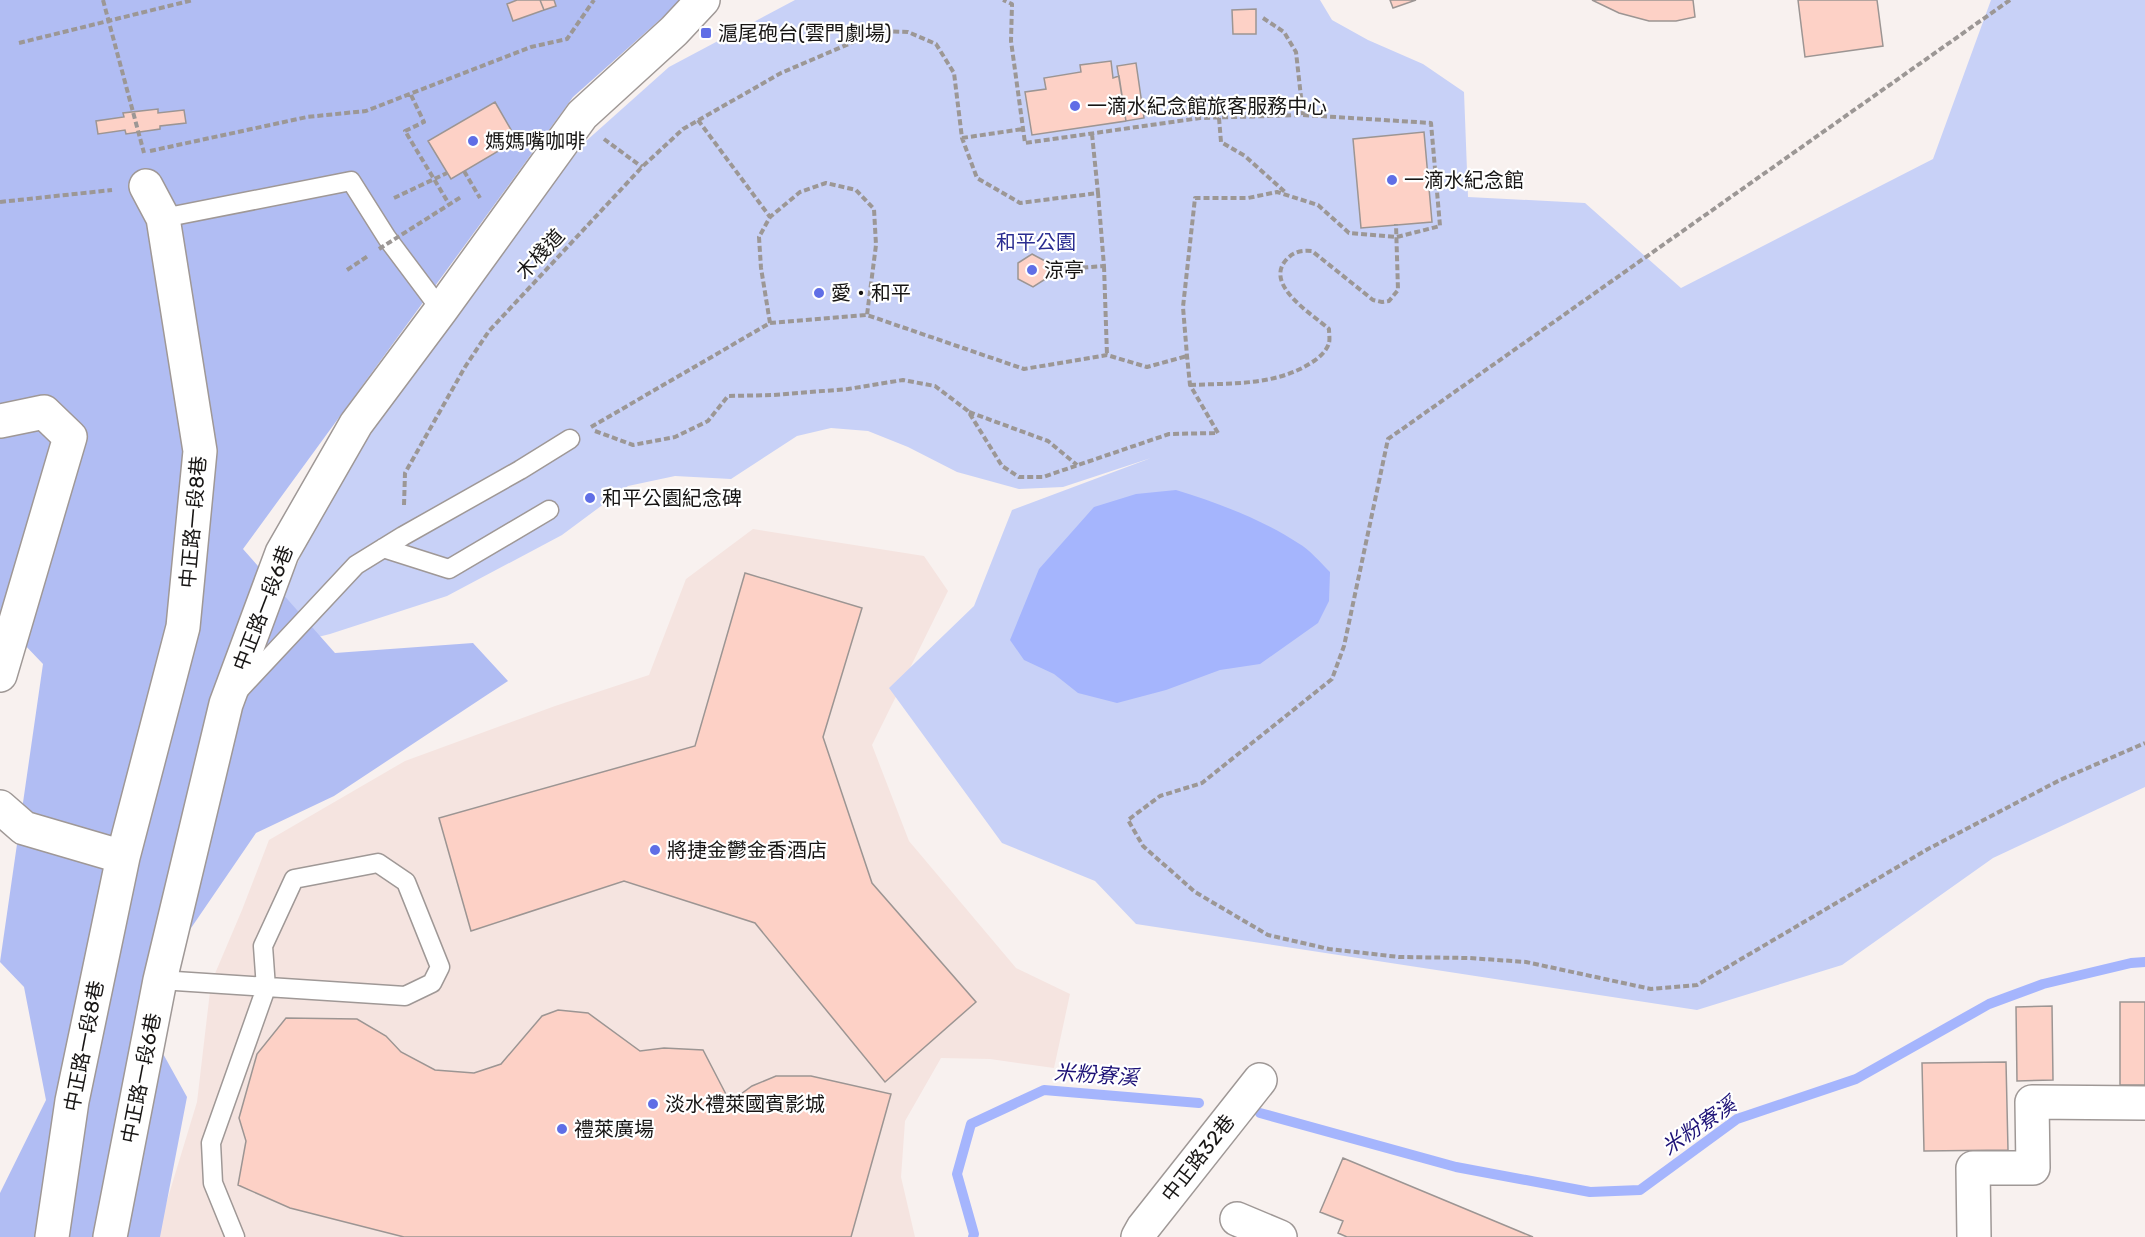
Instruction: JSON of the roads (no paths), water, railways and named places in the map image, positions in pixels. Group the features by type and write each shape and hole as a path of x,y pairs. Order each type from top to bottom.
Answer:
{"street":[{"name":"中正路一段6巷","path":"110,1237 160,980 226,704 282,554 356,424 582,115 674,31 703,0"},
{"name":"中正路一段8巷","path":"52,1237 72,1101 123,857 183,627 200,451 163,218 146,186"},
{"path":"0,421 44,412 70,437 0,675"},
{"path":"0,807 24,828 123,857"},
{"name":"中正路32巷","path":"1138,1237 1260,1080"},
{"path":"1974,1237 1973,1168 2033,1168 2032,1102 2145,1103"},
{"path":"1237,1219 1280,1237"}],"lane":[{"path":"163,218 351,181 387,238 441,310"},
{"path":"226,704 356,565 520,471 570,439"},
{"path":"383,548 448,569 549,510"},
{"path":"160,980 266,988 405,996 432,983 440,967 406,882 378,863 294,879 263,946 266,988 211,1143 213,1183 235,1237"}],"waterway":[{"name":"米粉寮溪","path":"1260,1113 1456,1167 1590,1192 1640,1190 1737,1119 1856,1079 1989,1004 2043,984 2131,963 2145,962"},
{"name":"米粉寮溪","path":"973,1237 957,1174 971,1124 1044,1090 1199,1103"}],"place":[{"name":"滬尾砲台(雲門劇場)","path":"706,33"},
{"name":"一滴水紀念館旅客服務中心","path":"1075,106"},
{"name":"媽媽嘴咖啡","path":"473,141"},
{"name":"一滴水紀念館","path":"1392,180"},
{"name":"涼亭","path":"1032,270"},
{"name":"愛‧和平","path":"819,293"},
{"name":"和平公園紀念碑","path":"590,498"},
{"name":"將捷金鬱金香酒店","path":"655,850"},
{"name":"淡水禮萊國賓影城","path":"653,1104"},
{"name":"禮萊廣場","path":"562,1129"}],"park label":[{"name":"和平公園","path":"1036,242"}]}
